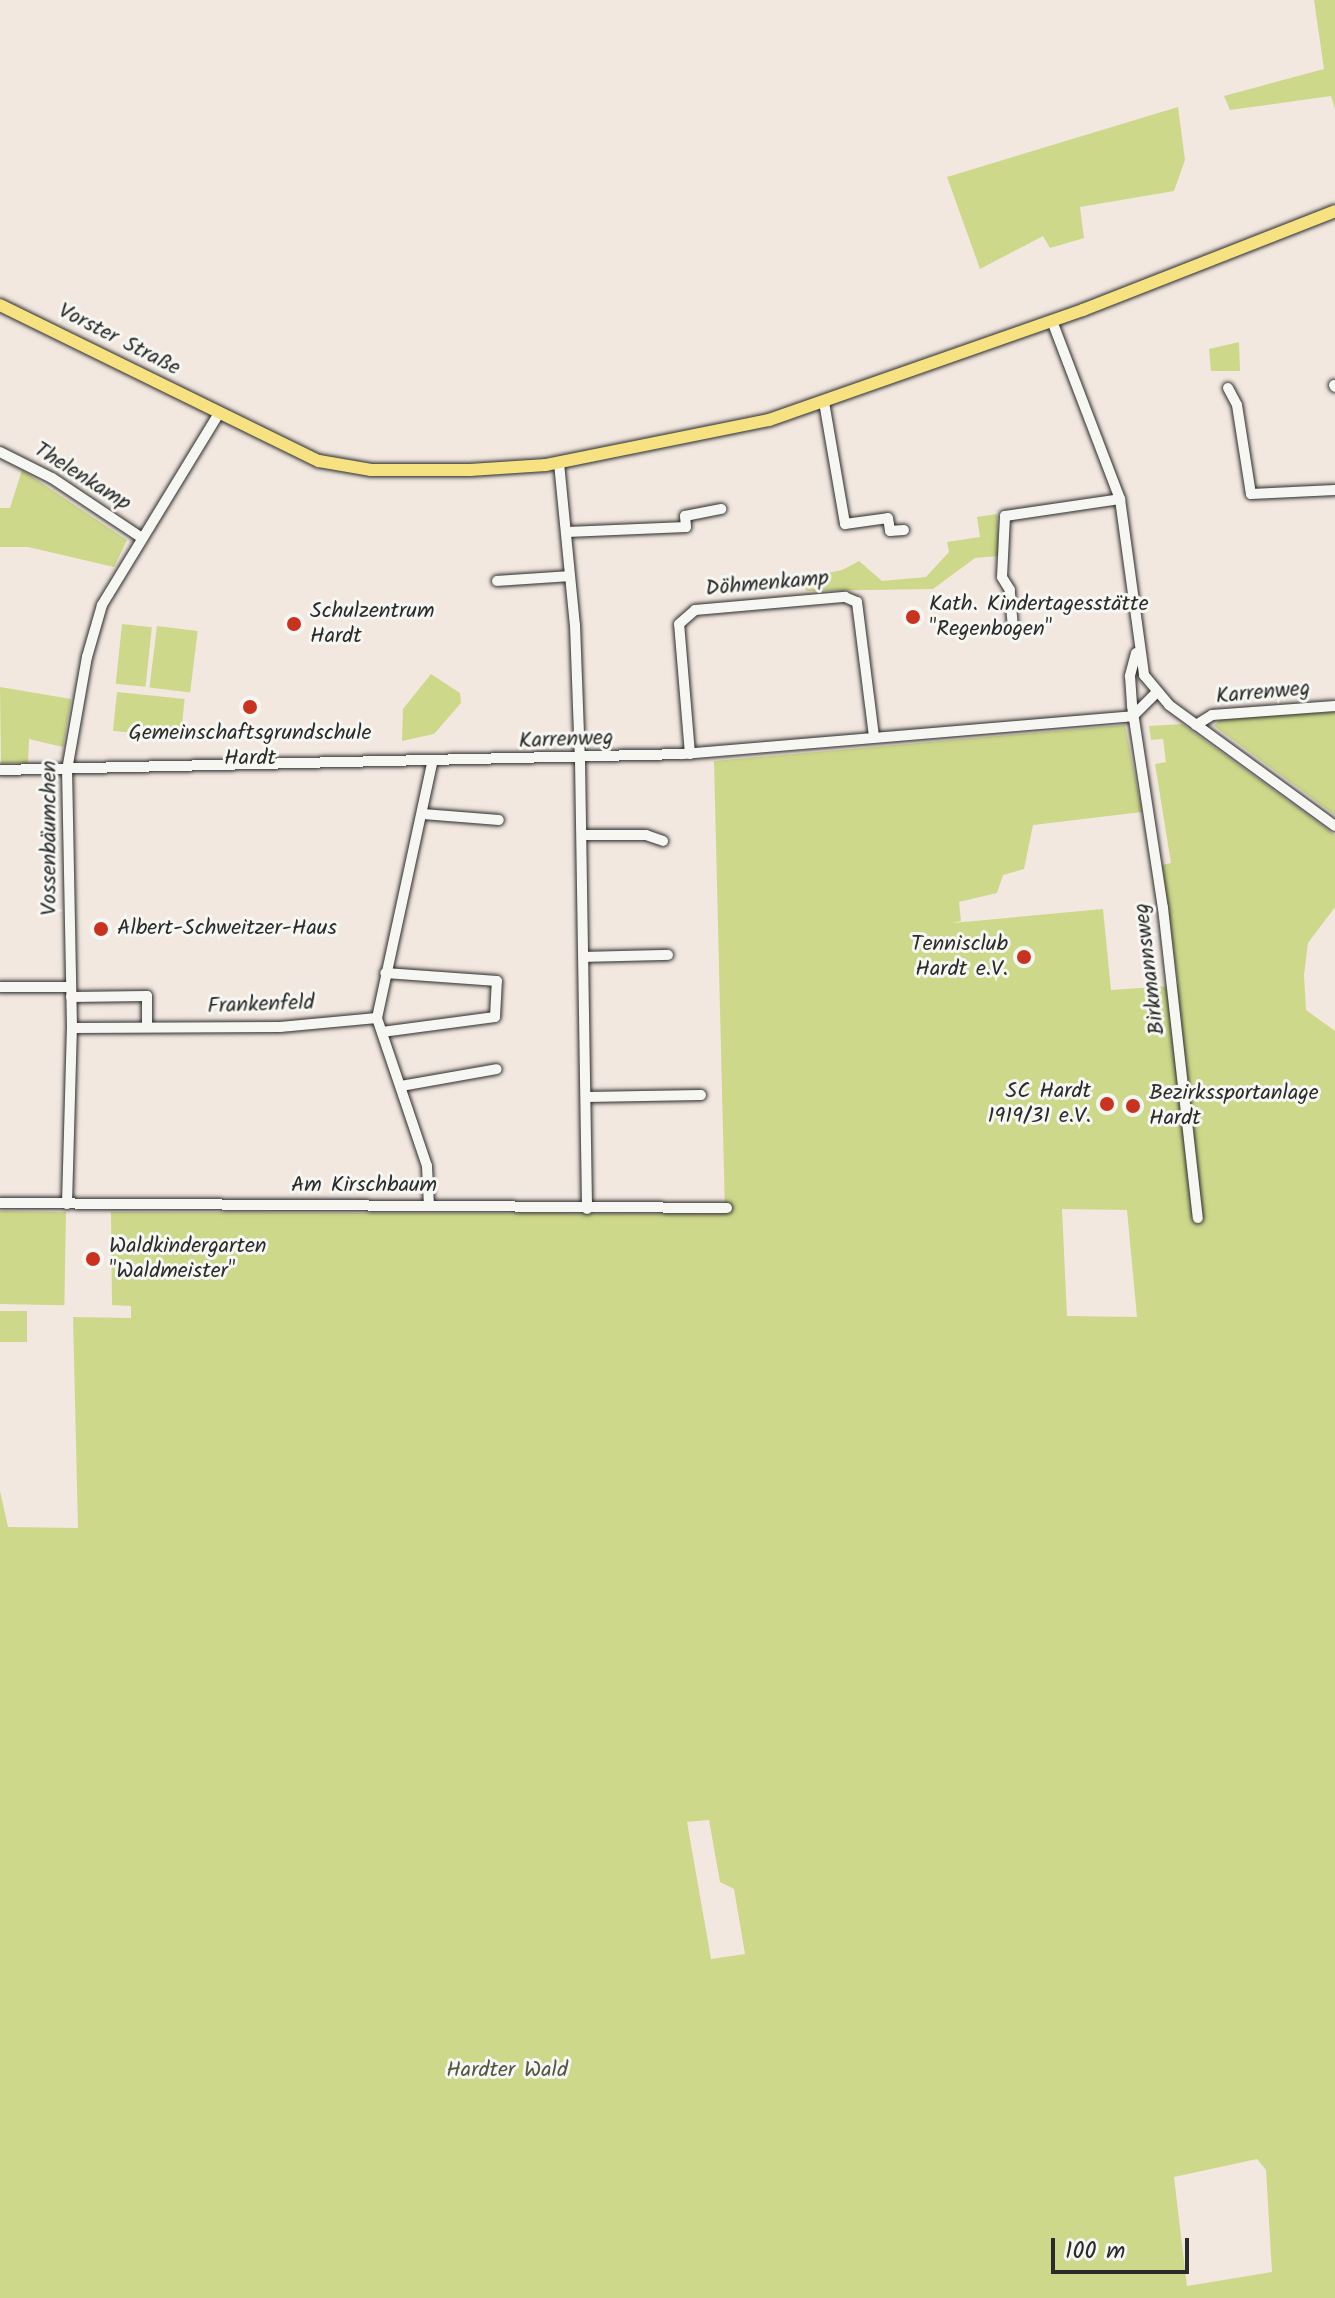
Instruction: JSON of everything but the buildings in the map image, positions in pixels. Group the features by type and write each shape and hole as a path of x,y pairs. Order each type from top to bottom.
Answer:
{"main road":[{"name":"Vorster Straße","path":"0,305 319,461 364,469 436,472 559,463 683,441 824,402 1052,321 1335,211"}],"street":[{"path":"1052,321 1120,499 1138,649 1144,675 1156,693 1196,725 1335,826"},
{"path":"1228,388 1237,405 1251,494 1335,490"},
{"path":"824,402 838,464 845,524 888,518 890,531 904,530"},
{"name":"Vossenbäumchen","path":"67,1204 72,1028 67,770 94,626 142,538 219,413"},
{"name":"Thelenkamp","path":"0,452 52,478 142,538"},
{"path":"559,463 570,576 583,835 587,1209"},
{"path":"1013,628 1010,590 1002,577 1005,516 1120,499"},
{"path":"567,532 686,527 685,516 721,509"},
{"path":"497,581 570,576"},
{"name":"Döhmenkamp","path":"690,754 679,624 695,610 845,597 857,602 874,737"},
{"path":"1132,711 1130,676 1138,649"},
{"path":"1132,711 1156,693"},
{"name":"Karrenweg","path":"1196,725 1212,715 1335,706"},
{"name":"Karrenweg","path":"0,770 580,760 690,754 1132,711"},
{"name":"Birkmannsweg","path":"1132,711 1163,908 1198,1218"},
{"path":"429,1206 427,1166 377,1018 432,763"},
{"path":"423,814 499,820"},
{"path":"583,835 646,835 663,841"},
{"path":"585,957 668,955"},
{"path":"382,1032 495,1017 497,981 385,973"},
{"path":"0,987 147,996 147,1027"},
{"name":"Frankenfeld","path":"72,1028 280,1027 377,1018"},
{"path":"401,1086 497,1069"},
{"path":"586,1097 701,1095"},
{"name":"Am Kirschbaum","path":"0,1203 727,1208"}],"green space":[{"path":"1314,0 1335,0 1335,109 1331,96 1230,110 1224,96 1324,69"},
{"path":"1178,107 1185,160 1174,191 1080,207 1084,238 1050,248 1043,236 980,269 947,177"},
{"path":"1239,342 1240,371 1211,371 1209,349"},
{"path":"22,470 127,540 114,567 28,547 0,547 0,508 10,508"},
{"path":"997,514 999,556 975,558 933,589 806,591 803,578 842,570 859,561 882,581 926,577 949,552 947,542 980,537 977,517"},
{"path":"122,624 152,627 146,687 116,684"},
{"path":"157,626 198,631 190,693 149,688"},
{"path":"431,674 460,693 461,703 434,734 402,741 403,709"},
{"path":"0,687 71,699 63,747 29,739 28,763 1,763"},
{"path":"117,692 185,699 181,738 113,731"},
{"path":"1335,712 1335,815 1214,726 1222,718"},
{"name":"Hardter Wald","path":"1182,724 1335,835 1335,907 1308,943 1304,975 1306,1010 1335,1031 1335,2298 0,2298 0,1491 8,1527 78,1528 73,1317 131,1318 131,1306 112,1305 111,1212 725,1214 714,761 1125,725 1142,812 1033,825 1024,869 1003,875 997,893 959,902 961,921 952,923 1103,909 1111,990 1170,986 1178,984 1162,865 1171,863 1155,764 1166,762 1163,739 1151,740 1149,726","holes":["1062,1209 1127,1210 1137,1317 1067,1316","709,1820 720,1882 734,1889 745,1954 711,1959 687,1822","1257,2159 1266,2170 1272,2272 1187,2286 1174,2177"]},
{"path":"0,1211 66,1212 64,1305 0,1304"},
{"path":"0,1311 27,1311 27,1342 0,1342"}],"place":[{"name":"Kath. Kindertagesstätte \"Regenbogen\"","path":"913,617"},
{"name":"Schulzentrum Hardt","path":"294,624"},
{"name":"Gemeinschaftsgrundschule Hardt","path":"250,707"},
{"name":"Albert-Schweitzer-Haus","path":"101,929"},
{"name":"Tennisclub Hardt e.V.","path":"1024,957"},
{"name":"SC Hardt 1919/31 e.V.","path":"1107,1104"},
{"name":"Bezirkssportanlage Hardt","path":"1133,1106"},
{"name":"Waldkindergarten \"Waldmeister\"","path":"93,1259"}]}
